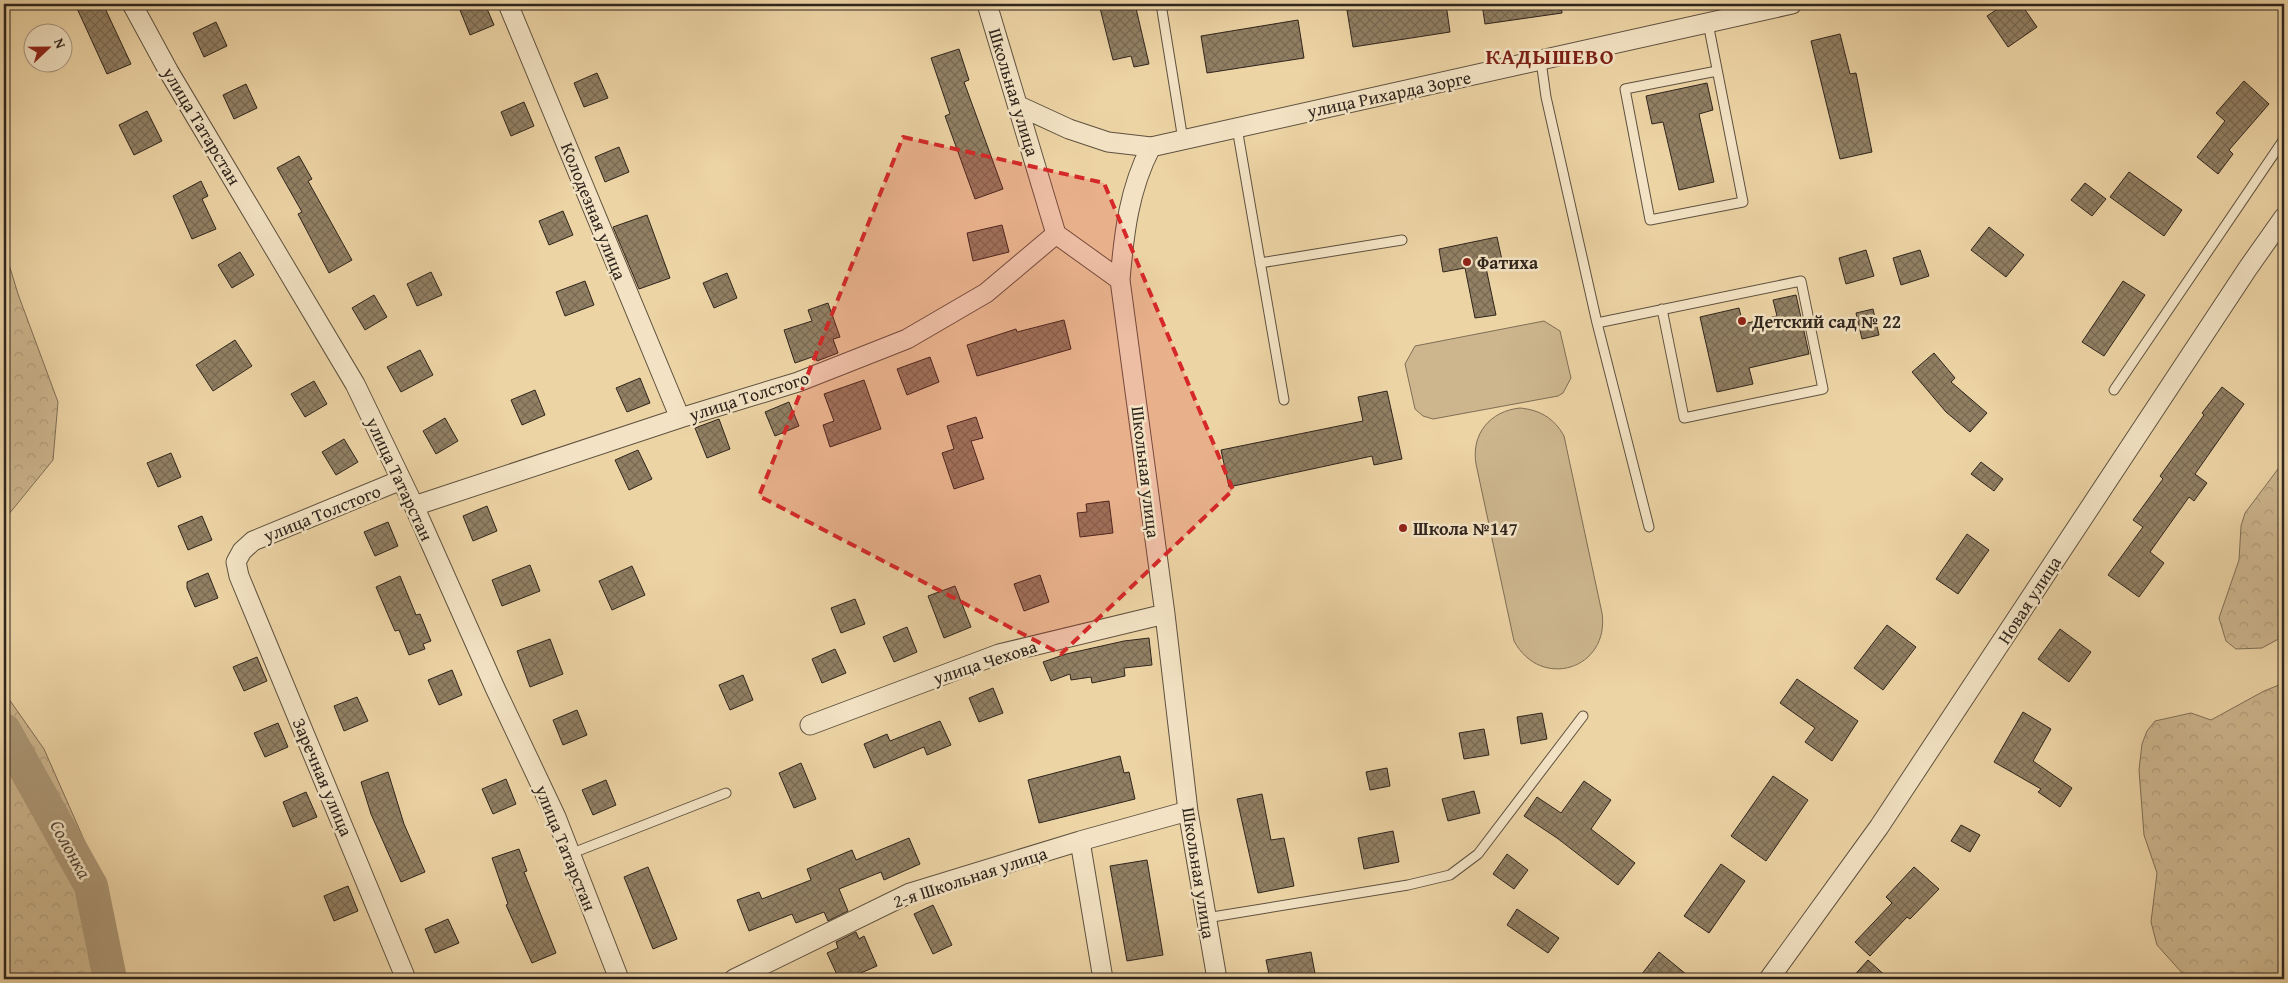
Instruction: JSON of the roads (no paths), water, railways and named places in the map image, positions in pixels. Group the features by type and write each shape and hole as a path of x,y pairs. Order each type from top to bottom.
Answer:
{"street":[{"name":"улица Татарстан","path":"132,4 169,72 355,384 414,506 495,688 556,817 619,979"},
{"name":"Колодезная улица","path":"508,4 680,418"},
{"name":"Школьная улица","path":"986,4 1019,106 1056,234"},
{"name":"улица Рихарда Зорге","path":"1019,106 1069,130 1108,142 1151,147 1792,4"},
{"name":"Школьная улица","path":"1151,147 1140,168 1130,203 1123,240 1120,280 1165,614 1188,811 1217,979"},
{"name":"Новая улица","path":"1769,979 1879,827 2248,268 2284,217"},
{"name":"улица Толстого","path":"414,506 680,418 798,382 907,339 986,292 1056,234"},
{"path":"1056,234 1120,280"},
{"name":"улица Толстого","path":"239,576 236,562 242,551 253,541 401,480"},
{"name":"Заречная улица","path":"239,576 406,979"},
{"name":"улица Чехова","path":"810,725 999,654 1165,614"},
{"name":"2-я Школьная улица","path":"734,979 910,893 1080,841 1188,811"},
{"path":"1080,841 1103,979"}],"lane":[{"path":"1161,4 1183,140"},
{"path":"1708,23 1743,202 1650,220 1625,89 1717,71"},
{"path":"1541,61 1546,97 1597,323 1648,527"},
{"path":"1237,128 1284,400"},
{"path":"2114,390 2284,139"},
{"path":"1260,263 1402,240"},
{"path":"1597,323 1662,309 1801,281 1823,389 1684,418 1662,309"},
{"path":"1206,918 1408,885 1450,875 1478,854 1583,716"},
{"path":"570,854 726,793"}],"waterway":[{"name":"Солонка","path":"4,730 91,886 110,979"}],"place":[{"name":"Фатиха","path":"1467,262"},
{"name":"Детский сад № 22","path":"1742,321"},
{"name":"Школа №147","path":"1403,528"}],"district":[{"name":"КАДЫШЕВО","path":"1550,56"}]}
